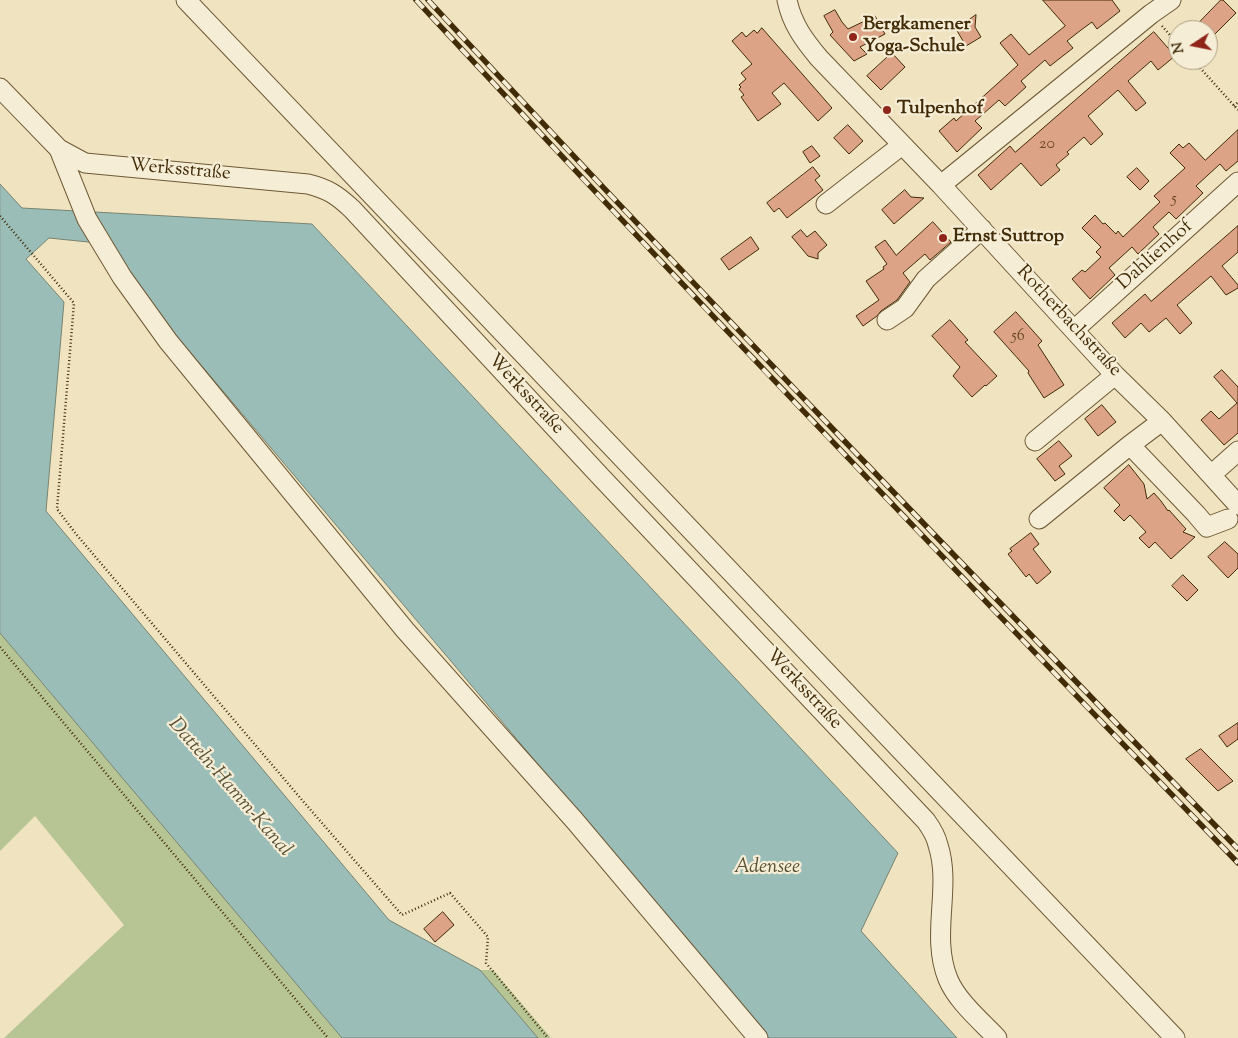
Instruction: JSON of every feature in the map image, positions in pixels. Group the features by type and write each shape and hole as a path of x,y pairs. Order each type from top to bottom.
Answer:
{"street":[{"path":"186,0 1174,1038"},
{"name":"Rotherbachstraße","path":"787,0 803,39 819,58 941,185 1116,375 1162,421 1211,475 1233,512"},
{"path":"941,185 1151,14 1171,0"},
{"path":"0,88 60,148 88,218 122,277 168,341 406,630 575,821 758,1038"},
{"path":"826,204 902,145"},
{"name":"Werksstraße","path":"60,148 85,163 308,184 324,188 339,197 352,209 926,821 933,832 942,860 940,936 942,959 948,980 960,999 997,1038"},
{"name":"Dahlienhof","path":"1074,330 1238,182"},
{"path":"887,320 905,308 926,279 982,229"},
{"path":"1035,441 1116,375"},
{"path":"1039,519 1162,421"},
{"path":"1130,445 1207,527 1233,512"},
{"path":"1211,475 1238,451"}],"path":[{"path":"1151,14 1168,33"},
{"path":"1201,70 1238,110"},
{"path":"1234,106 1238,102"},
{"path":"0,216 74,303 57,509 302,800 402,915 450,893 488,936 486,963 548,1038"},
{"path":"0,647 328,1038"}],"green space":[{"path":"0,633 342,1038 4,1038 124,925 35,816 0,851"},
{"path":"480,970 493,970 551,1038 538,1038"}],"water":[{"name":"Adensee","path":"0,184 22,208 312,224 898,853 861,931 957,1038 769,1038 98,243 49,238 26,259 64,302 46,511 389,920 480,970 538,1038 342,1038 0,633"}],"building":[{"path":"1043,0 1112,0 1120,11 1097,29 1092,22 1067,41 1073,48 1050,66 1045,60 1021,81 1026,87 1005,106 999,100 975,121 982,128 957,152 939,131 954,118 956,121 1018,65 1000,43 1011,34 1029,55 1065,26"},
{"path":"1221,0 1236,13 1218,31 1218,20 1202,20"},
{"name":"Bergkamener Yoga-Schule","path":"835,10 848,29 875,16 885,34 860,47 867,54 854,61 830,35 833,32 824,16"},
{"path":"976,15 975,27 981,37 966,46 956,29"},
{"path":"762,28 832,108 818,121 784,83 772,93 781,104 758,121 741,97 744,95 739,89 741,87 739,85 746,79 741,73 752,64 732,41 742,32 746,37 754,30 757,33"},
{"path":"1154,32 1168,48 1168,62 1158,70 1151,61 1128,81 1146,103 1136,111 1118,90 1088,116 1103,134 1091,145 1084,137 1056,165 1060,170 1041,186 1021,163 991,190 978,175 1010,146 1015,152"},
{"path":"892,53 905,67 881,90 867,76"},
{"path":"848,125 863,141 849,154 834,138"},
{"path":"1238,130 1238,161 1226,171 1220,164 1196,186 1203,193 1176,219 1169,212 1153,227 1159,234 1138,254 1132,247 1109,268 1115,275 1090,299 1072,279 1082,270 1085,272 1101,257 1096,252 1101,247 1082,228 1095,215 1103,224 1105,223 1116,234 1118,231 1123,237 1160,202 1154,196 1185,168 1170,153 1179,144 1183,148 1189,143 1205,160"},
{"path":"812,146 820,156 810,163 803,152"},
{"path":"813,167 820,176 815,180 823,190 787,218 779,208 774,212 767,203"},
{"path":"1137,168 1149,181 1140,190 1127,177"},
{"path":"905,190 911,197 924,198 894,224 882,210"},
{"path":"933,222 951,242 930,260 925,254 903,273 910,282 897,300 863,326 856,316 879,300 866,281 884,269 883,267 887,264 875,247 885,240 896,255"},
{"path":"1238,226 1238,252 1222,266 1238,285 1238,288 1226,295 1211,276 1177,305 1192,323 1180,334 1166,318 1149,332 1141,323 1125,338 1112,323 1145,294 1151,301"},
{"path":"801,230 807,237 815,231 827,245 818,253 818,259 808,256 792,237"},
{"path":"751,237 759,249 729,270 721,259"},
{"path":"1016,312 1042,341 1038,345 1064,385 1044,398 1028,373 1029,371 994,332"},
{"path":"950,320 968,340 965,342 997,376 972,397 953,376 960,367 932,336"},
{"path":"1222,370 1238,387 1238,433 1224,445 1201,420 1211,411 1219,419 1237,403 1214,377"},
{"path":"1102,405 1116,422 1098,436 1085,419"},
{"path":"1059,441 1072,456 1059,466 1065,474 1055,481 1037,459"},
{"path":"1129,465 1144,484 1147,499 1154,493 1186,529 1183,532 1195,537 1171,559 1155,542 1149,548 1139,538 1146,532 1130,515 1124,521 1114,511 1120,505 1104,488"},
{"path":"1031,533 1039,544 1033,549 1051,572 1037,584 1029,574 1026,577 1008,554 1012,551 1010,549"},
{"path":"1225,542 1238,554 1238,568 1228,578 1208,557"},
{"path":"1183,575 1198,590 1187,601 1172,586"},
{"path":"1238,723 1238,739 1227,747 1219,736"},
{"path":"1201,749 1233,781 1218,791 1186,759"},
{"path":"443,912 454,925 435,942 424,929"}],"railway":[{"path":"416,0 825,434 1238,863"},
{"path":"428,0 729,321 1238,849"}],"place":[{"name":"Bergkamener Yoga-Schule","path":"853,37"},
{"name":"Tulpenhof","path":"887,110"},
{"name":"Ernst Suttrop","path":"943,238"}],"water label":[{"name":"Datteln-Hamm-Kanal","path":"229,788"}]}
